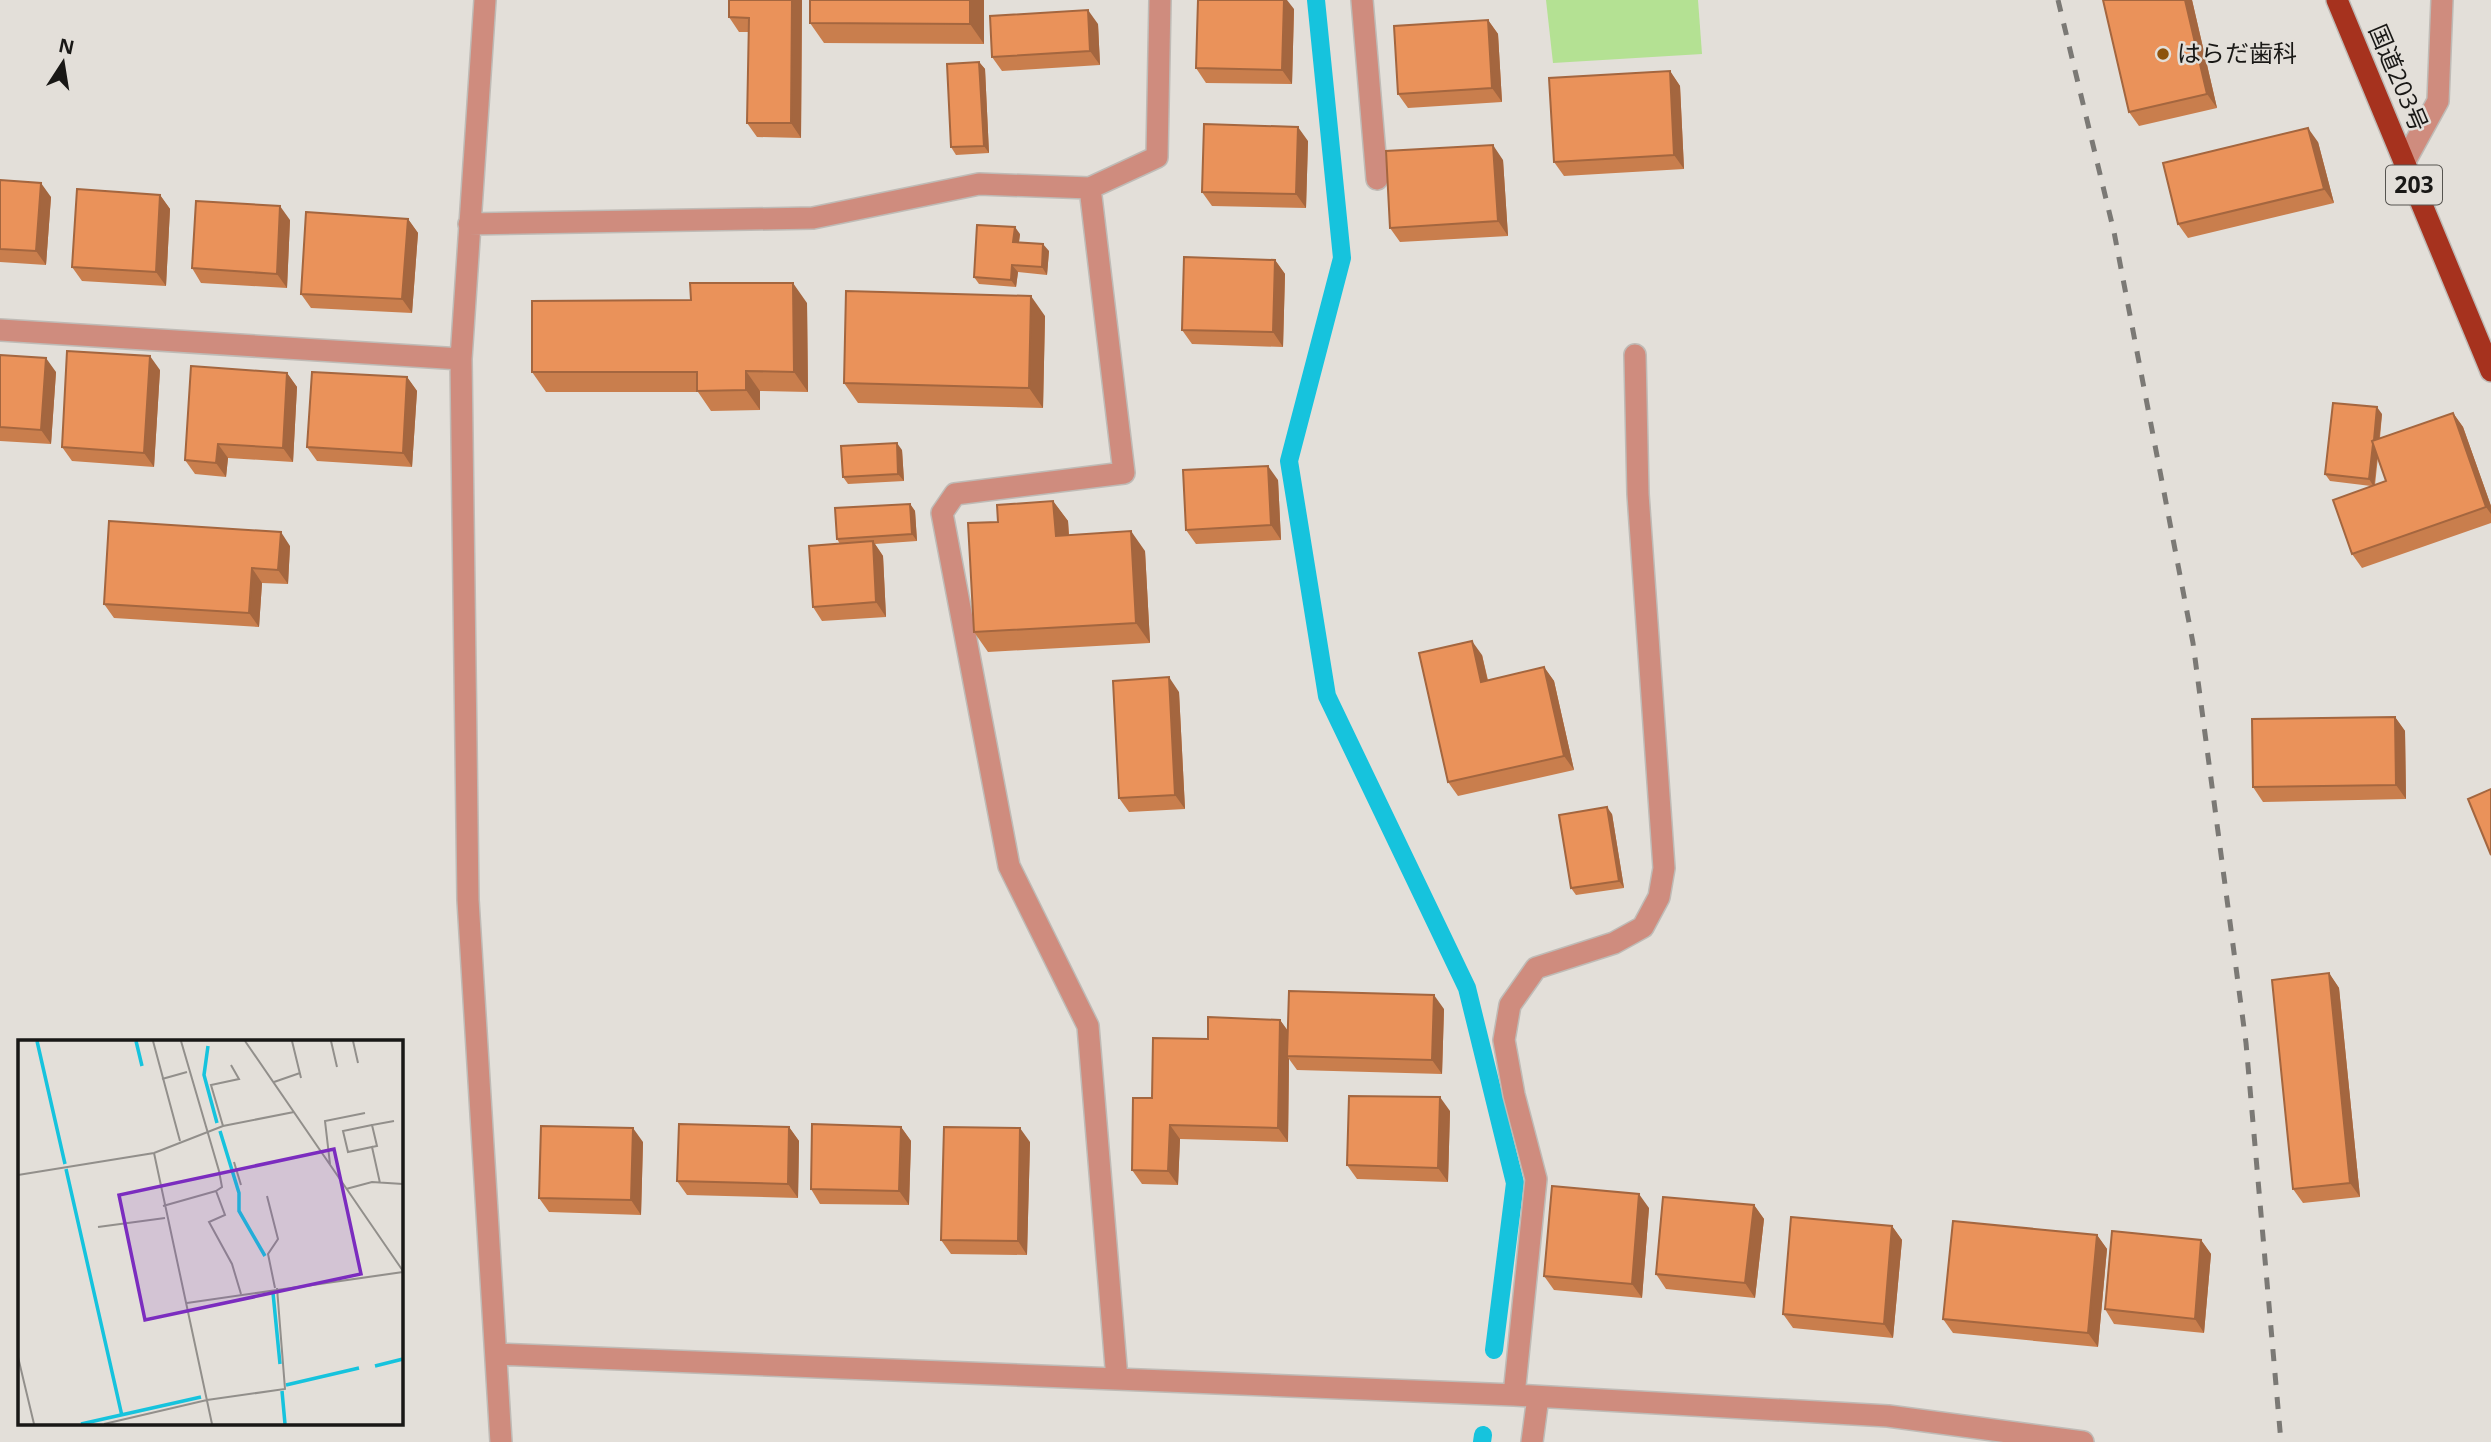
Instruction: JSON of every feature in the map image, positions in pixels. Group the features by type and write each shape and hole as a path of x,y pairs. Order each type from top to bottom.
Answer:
{"highway":[{"name":"国道203号","path":"2337,0 2491,371"}],"street":[{"path":"485,0 461,359 468,900 498,1354 501,1442"},
{"path":"469,224 813,218 979,184 1090,188 1157,157 1160,0"},
{"path":"1362,0 1377,179"},
{"path":"2404,163 2438,101 2442,0"},
{"path":"1090,188 1124,473 955,494 942,513 1009,866 1088,1026 1117,1379"},
{"path":"0,330 461,359"},
{"path":"1514,1395 1536,1179 1514,1095 1504,1040 1510,1005 1536,968 1614,943 1643,927 1659,897 1664,868 1638,494 1635,355"},
{"path":"498,1354 1514,1395 1888,1416 2083,1442"},
{"path":"1532,1442 1538,1397"}],"green space":[{"path":"1546,0 1698,0 1702,54 1553,63"}],"building":[{"path":"729,0 792,0 791,123 747,123 749,18 729,17"},
{"path":"810,0 970,0 970,24 810,23"},
{"path":"1198,0 1284,0 1282,70 1196,68"},
{"name":"はらだ歯科","path":"2103,0 2185,0 2207,94 2129,112"},
{"path":"1088,10 1090,51 992,57 990,16"},
{"path":"1488,20 1492,88 1398,94 1394,26"},
{"path":"979,62 984,146 951,147 947,64"},
{"path":"1670,71 1674,155 1554,162 1549,78"},
{"path":"1204,124 1298,127 1296,194 1202,192"},
{"path":"2308,128 2324,189 2178,224 2163,163"},
{"path":"1493,145 1498,221 1390,228 1386,151"},
{"path":"0,180 41,183 36,251 0,249"},
{"path":"77,189 160,195 156,272 72,267"},
{"path":"196,201 280,206 277,274 192,268"},
{"path":"306,212 408,219 402,299 301,294"},
{"path":"977,225 1015,227 1013,242 1043,244 1042,267 1012,265 1011,280 974,277"},
{"path":"1184,257 1275,260 1273,332 1182,330"},
{"path":"690,283 793,283 794,372 746,371 746,390 697,391 697,372 532,372 532,301 691,300"},
{"path":"846,291 1031,296 1029,388 844,383"},
{"path":"67,351 150,356 144,453 62,447"},
{"path":"0,355 46,358 41,430 0,427"},
{"path":"191,366 287,373 283,448 218,444 216,463 185,460"},
{"path":"312,372 407,377 403,453 307,447"},
{"path":"2333,403 2377,407 2369,479 2325,474"},
{"path":"2453,413 2486,507 2352,554 2333,500 2386,481 2372,441"},
{"path":"897,443 898,474 843,477 841,446"},
{"path":"1268,466 1271,525 1186,530 1183,470"},
{"path":"1053,501 1056,536 1131,531 1136,623 974,632 968,523 998,522 997,505"},
{"path":"910,504 912,534 837,539 835,508"},
{"path":"109,521 281,532 278,570 252,568 249,613 104,604"},
{"path":"873,541 876,602 813,607 809,546"},
{"path":"1472,641 1481,682 1544,667 1564,756 1448,782 1419,653"},
{"path":"1169,677 1175,795 1119,798 1113,681"},
{"path":"2395,717 2396,785 2253,787 2252,719"},
{"path":"2491,789 2491,855 2468,799"},
{"path":"1607,807 1619,881 1571,888 1559,815"},
{"path":"2329,973 2350,1183 2293,1189 2272,980"},
{"path":"1289,991 1434,995 1432,1060 1287,1056"},
{"path":"1208,1017 1280,1020 1278,1128 1170,1125 1168,1171 1132,1170 1133,1098 1152,1098 1153,1038 1208,1039"},
{"path":"1349,1096 1440,1097 1438,1168 1347,1165"},
{"path":"679,1124 789,1127 788,1184 677,1181"},
{"path":"812,1124 901,1127 899,1191 811,1189"},
{"path":"541,1126 633,1128 631,1200 539,1198"},
{"path":"944,1127 1020,1128 1018,1241 941,1240"},
{"path":"1552,1186 1639,1194 1632,1284 1544,1276"},
{"path":"1663,1197 1754,1205 1745,1283 1656,1274"},
{"path":"1791,1217 1892,1226 1884,1324 1783,1314"},
{"path":"1953,1221 2097,1235 2088,1333 1943,1319"},
{"path":"2112,1231 2201,1240 2195,1319 2105,1309"}],"waterway":[{"path":"1316,0 1342,258 1289,461 1327,696 1467,988 1515,1183 1494,1350"},
{"path":"1482,1442 1483,1435"}],"railway":[{"path":"2058,0 2114,232 2193,643 2246,1043 2281,1442"}],"place":[{"name":"はらだ歯科","path":"2163,54"}]}
